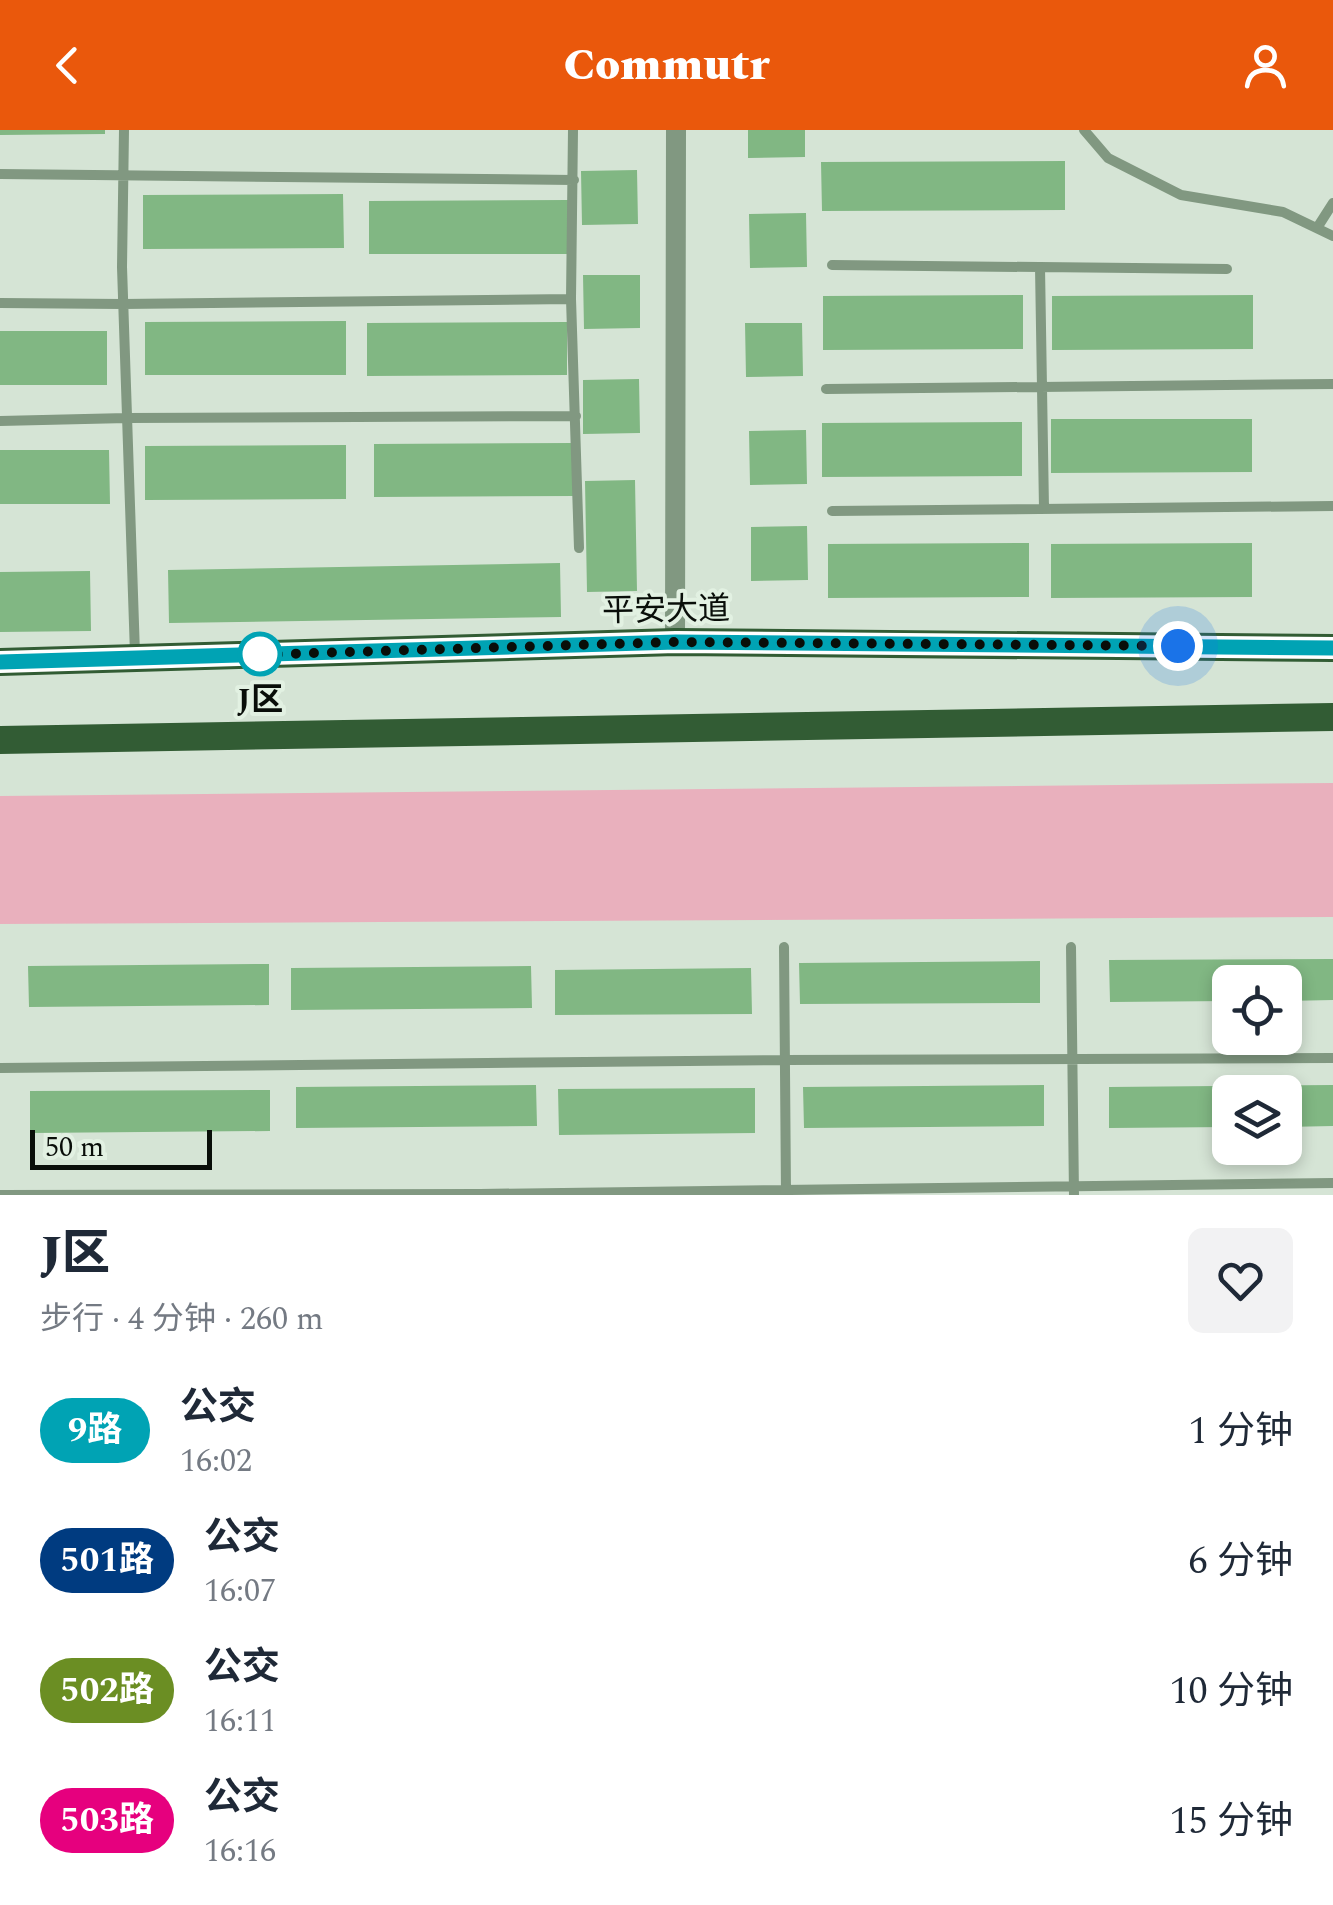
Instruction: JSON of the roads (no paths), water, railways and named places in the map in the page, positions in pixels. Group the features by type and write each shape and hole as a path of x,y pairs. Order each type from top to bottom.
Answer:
{"main road":[{"name":"平安大道","path":"0,662 676,642 1333,648"},
{"path":"0,740 1333,717"}],"street":[{"path":"676,130 676,642"}],"lane":[{"path":"124,130 123,304 135,658"},
{"path":"573,130 571,299 579,548"},
{"path":"1084,130 1108,158 1181,196 1283,212 1333,236"},
{"path":"0,174 574,180"},
{"path":"1317,228 1333,203"},
{"path":"832,265 1227,269"},
{"path":"1040,267 1044,509"},
{"path":"0,303 571,299"},
{"path":"826,390 1333,384"},
{"path":"0,421 576,416"},
{"path":"832,511 1333,506"},
{"path":"784,948 786,1192"},
{"path":"1071,948 1074,1190"},
{"path":"0,1068 1333,1058"},
{"path":"0,1194 480,1195 1074,1190 1333,1183"}],"place":[{"name":"J区","path":"260,654"}]}
